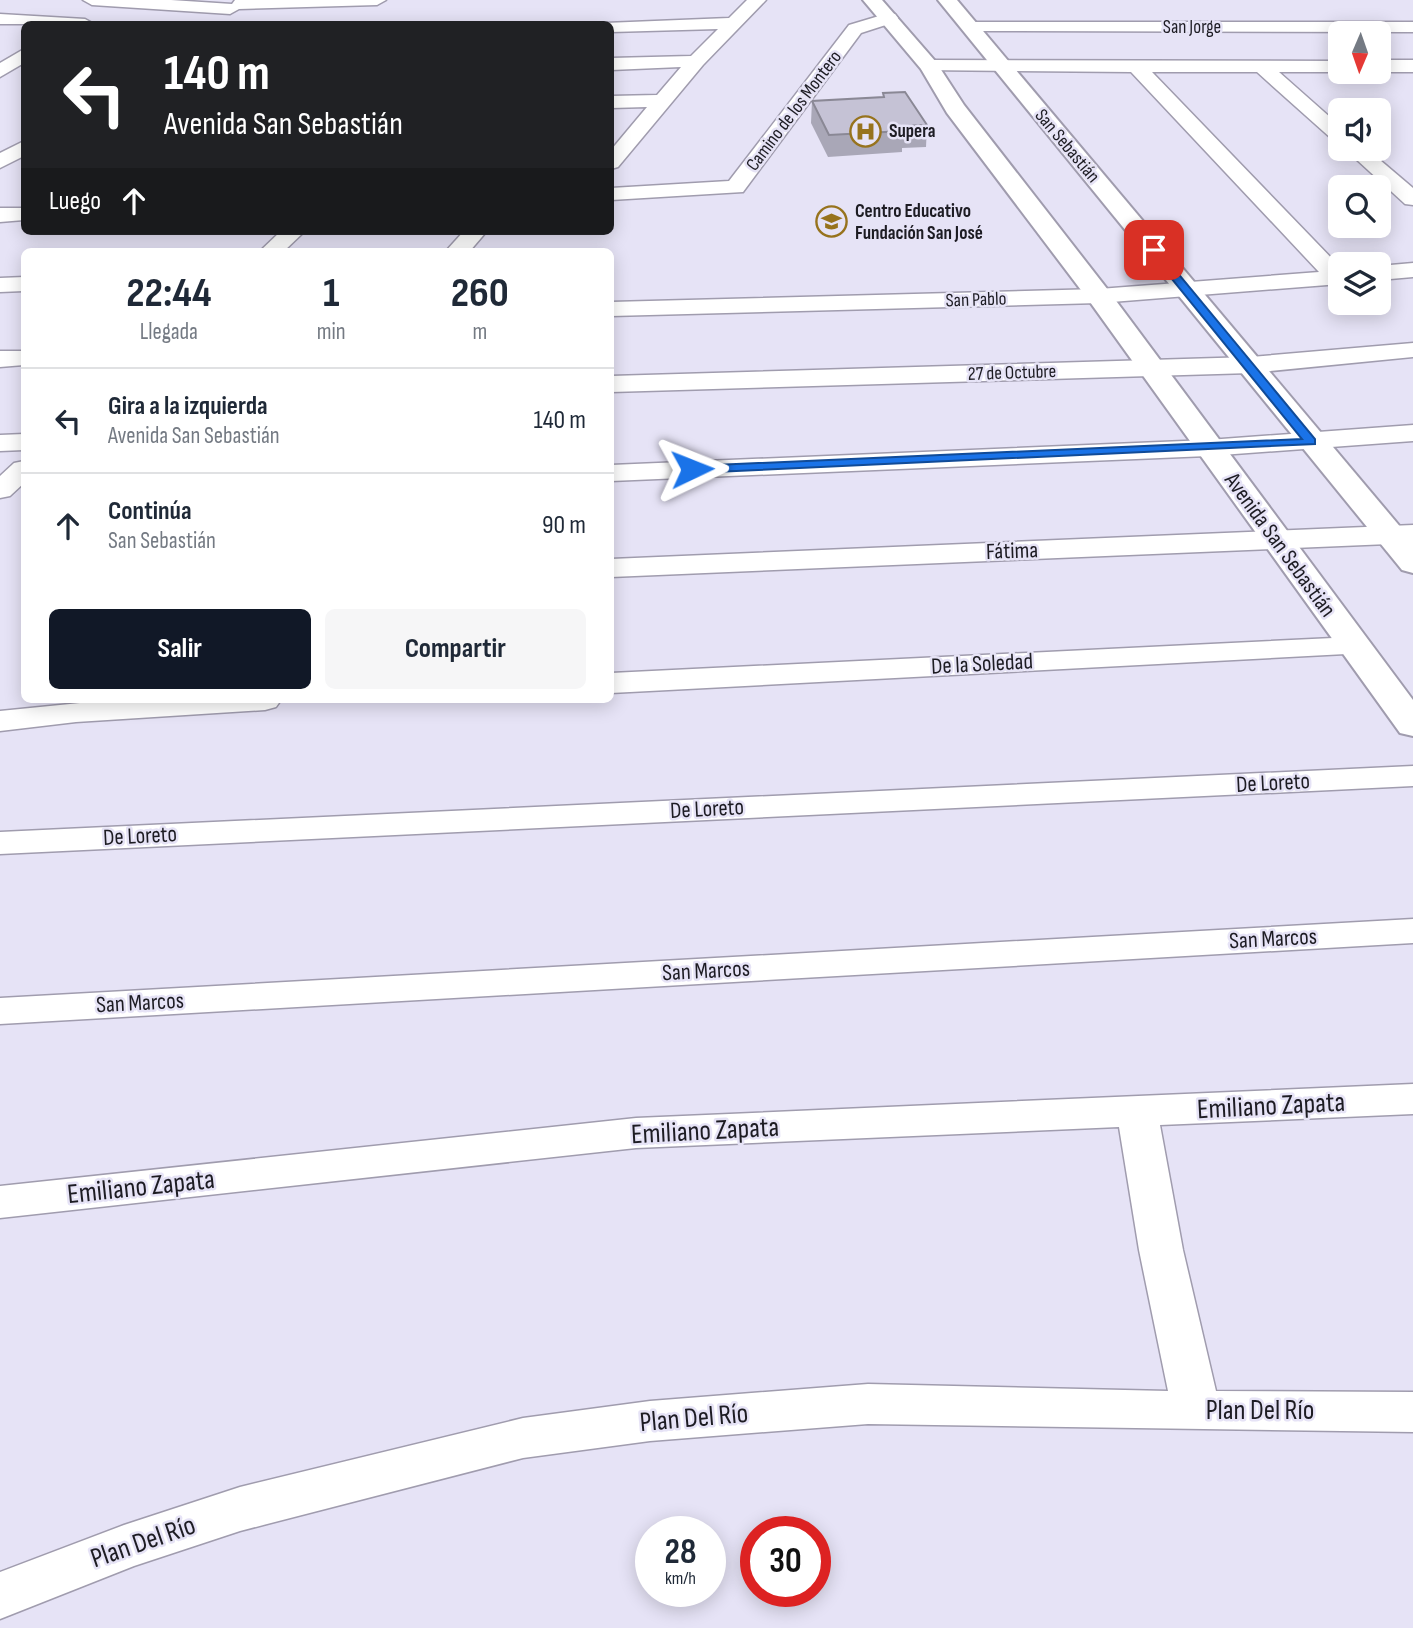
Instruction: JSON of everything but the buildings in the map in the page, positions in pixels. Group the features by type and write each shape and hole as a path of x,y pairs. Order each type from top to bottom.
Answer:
{"main road":[{"path":"872,0 929,66 955,108 1099,296"},
{"name":"San Sebastián","path":"947,0 1188,291"},
{"path":"1188,291 1251,365 1311,442 1401,535 1413,563"},
{"name":"Avenida San Sebastián","path":"1099,296 1413,725"}],"street":[{"path":"92,0 238,4 377,0"},
{"path":"615,153 696,61 757,0"},
{"path":"210,21 238,4"},
{"name":"Camino de los Montero","path":"614,194 720,190 735,187 855,29 889,18"},
{"path":"0,19 30,21"},
{"path":"614,27 732,23"},
{"name":"San Jorge","path":"971,27 1413,27"},
{"path":"0,71 21,57"},
{"path":"614,64 696,61"},
{"path":"1261,65 1328,125"},
{"path":"929,66 1328,66"},
{"path":"1136,66 1328,266"},
{"path":"1396,66 1413,79"},
{"path":"614,102 663,101"},
{"path":"0,165 21,149"},
{"path":"1369,161 1413,199"},
{"path":"0,165 21,167"},
{"path":"0,215 21,214"},
{"path":"275,248 289,235"},
{"path":"460,248 472,235"},
{"path":"1391,272 1413,271"},
{"name":"San Pablo","path":"614,309 1099,296 1328,278"},
{"path":"0,285 21,284"},
{"name":"27 de Octubre","path":"614,384 1251,365 1413,350"},
{"path":"0,359 21,358"},
{"path":"614,473 1208,448 1413,433"},
{"path":"0,443 21,442"},
{"path":"0,490 21,472"},
{"name":"Fátima","path":"614,568 1401,535"},
{"name":"De la Soledad","path":"614,683 1354,646"},
{"path":"8,717 216,703"},
{"name":"De Loreto","path":"0,842 1413,776"},
{"name":"San Marcos","path":"0,1011 1413,931"},
{"name":"Emiliano Zapata","path":"0,1202 636,1133 1413,1099"},
{"path":"1136,1112 1161,1250 1196,1411"},
{"name":"Plan Del Río","path":"0,1596 124,1547 240,1509 523,1438 650,1421 868,1404 1196,1411 1413,1412"}],"place":[{"name":"Supera","path":"866,131"},
{"name":"Centro Educativo Fundación San José","path":"832,222"}],"route":[{"path":"692,469 1311,442 1251,365 1154,250"}]}
